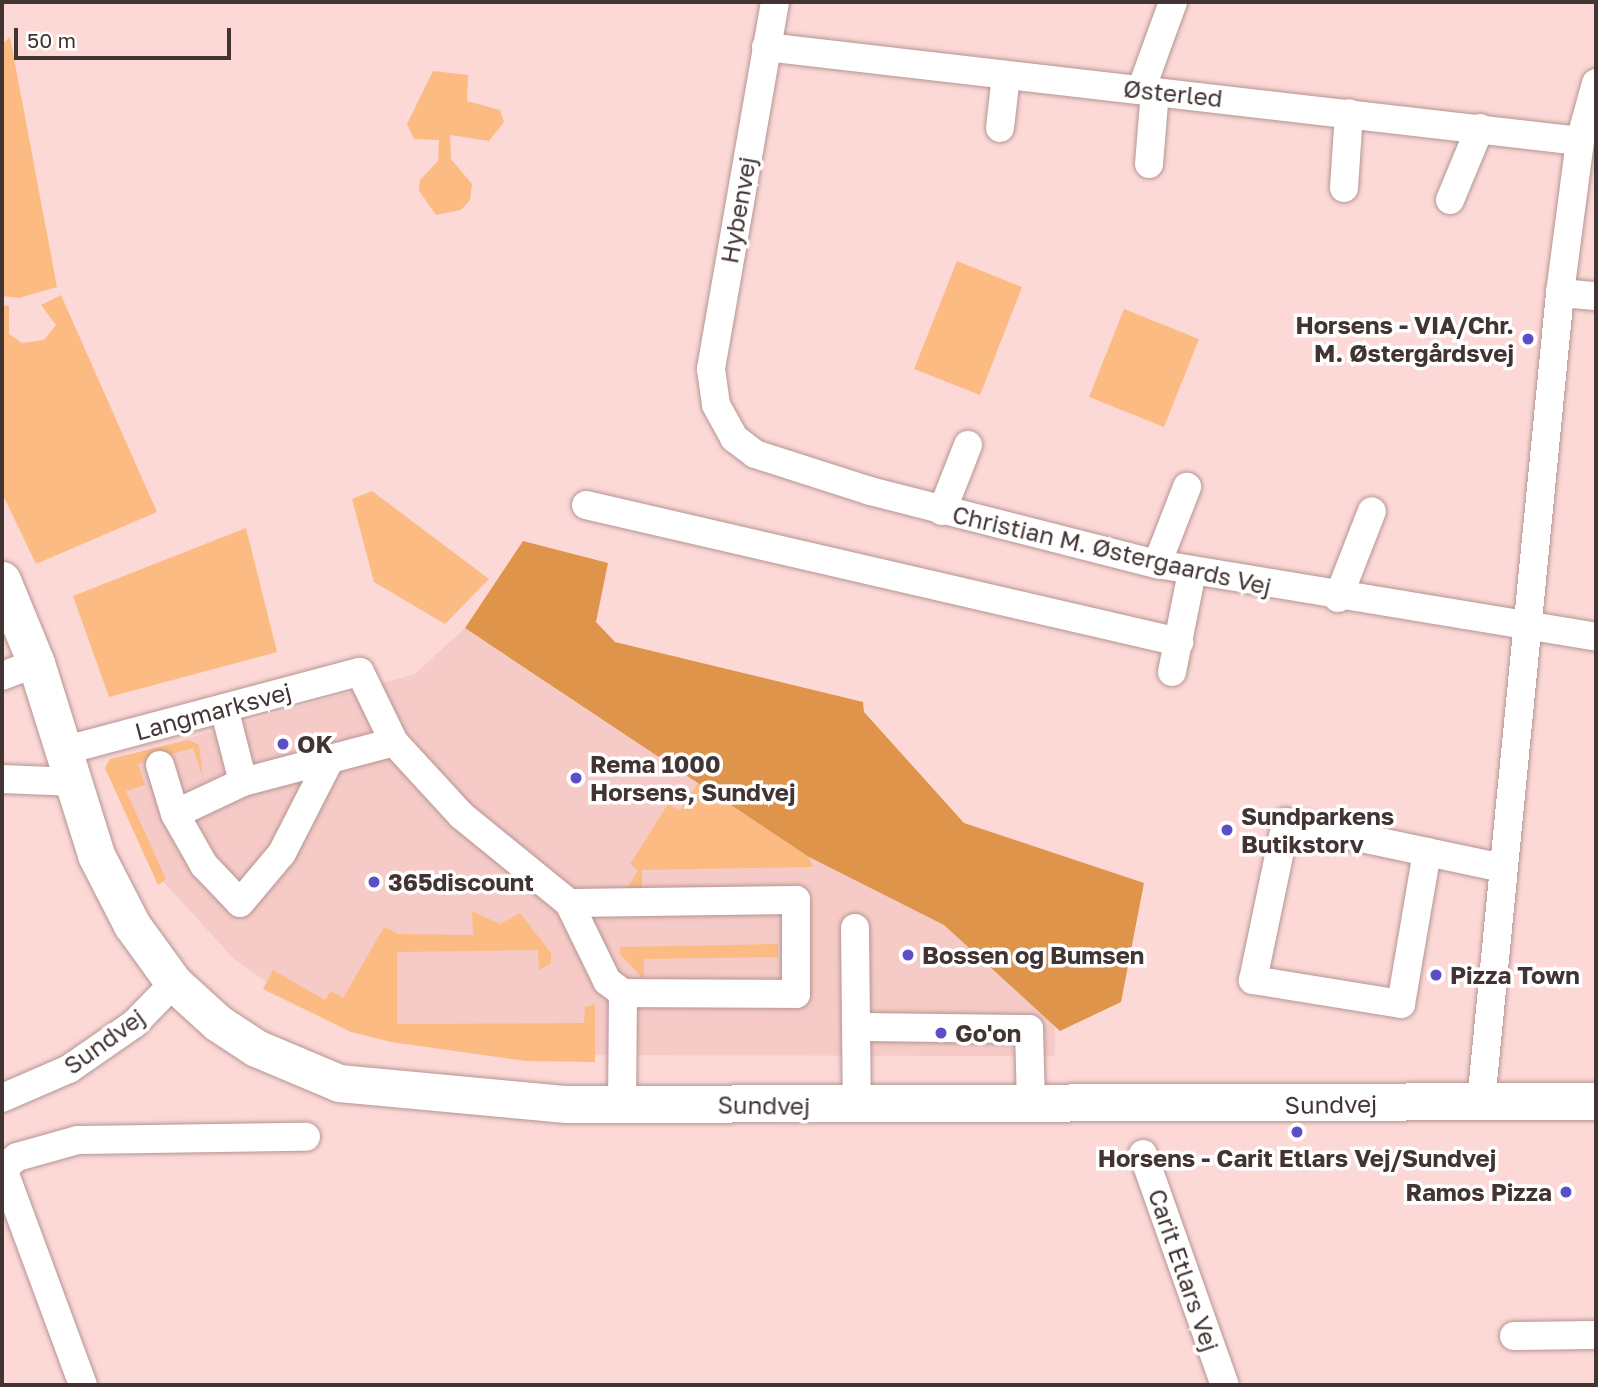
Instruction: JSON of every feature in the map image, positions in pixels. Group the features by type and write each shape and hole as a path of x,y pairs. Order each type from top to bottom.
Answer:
{"main road":[{"path":"2,580 36,663 113,890 174,983"},
{"name":"Sundvej","path":"174,983 256,1048 339,1083 426,1095 622,1103 1031,1107 1596,1101"}],"street":[{"name":"Hybenvej","path":"720,417 711,369 775,2"},
{"path":"1149,164 1148,90 1173,2"},
{"name":"Østerled","path":"766,47 1580,141"},
{"path":"1000,128 1006,75"},
{"path":"1481,1102 1560,293 1580,141 1596,83"},
{"path":"1344,188 1349,113"},
{"path":"1450,200 1480,128"},
{"path":"1560,293 1596,296"},
{"name":"Christian M. Østergaards Vej","path":"720,417 755,454 942,511 1192,572 1526,629 1596,637"},
{"path":"942,511 968,445"},
{"path":"1157,564 1187,487"},
{"path":"586,505 1179,642"},
{"path":"1338,598 1372,511"},
{"path":"1172,671 1192,572"},
{"path":"2,676 36,663"},
{"name":"Langmarksvej","path":"2,779 71,766 224,708 360,672 394,742"},
{"path":"224,708 243,782"},
{"path":"175,814 243,782 394,742 462,816 569,903 607,981 623,993 796,994 796,900 569,903"},
{"path":"160,765 175,814 204,865 240,902 282,853 330,759"},
{"path":"1427,852 1401,1004 1253,980 1286,822 1503,868"},
{"path":"855,928 858,1106"},
{"name":"Sundvej","path":"2,1098 69,1069 134,1024 174,983"},
{"path":"622,1103 623,993"},
{"path":"857,1027 1029,1029 1031,1107"},
{"path":"83,1385 3,1169 17,1157 78,1140 306,1137"},
{"name":"Carit Etlars Vej","path":"1143,1154 1224,1385"},
{"path":"1514,1336 1596,1335"}],"shaded area":[{"path":"10,37 57,287 19,298 2,296 2,44"},
{"path":"433,71 468,75 467,101 500,110 504,122 489,141 450,135 451,159 472,184 470,200 461,210 436,215 419,191 420,180 438,161 439,140 414,139 407,124"},
{"path":"957,261 1022,287 980,395 914,369"},
{"path":"61,295 157,512 36,564 2,493 2,305 9,306 9,334 22,343 44,340 56,325 41,305"},
{"path":"1124,309 1199,339 1164,427 1089,397"},
{"path":"372,491 489,579 445,624 374,582 352,499"},
{"path":"246,528 277,652 109,697 73,596"},
{"path":"523,541 608,563 596,622 615,642 863,702 864,712 964,823 1144,883 1121,1002 1060,1031 944,925 809,857 465,628"},
{"path":"465,628 809,857 944,925 1055,1024 1055,1056 494,1055 274,987 234,959 159,877 115,778 125,756 415,674"},
{"path":"189,740 199,745 203,778 193,748 138,764 145,785 126,791 166,879 158,885 105,768 110,759"},
{"path":"698,783 809,857 813,867 642,870 642,892 626,890 638,870 630,864 668,804 680,810"},
{"path":"472,911 500,924 520,913 551,953 551,963 539,971 538,950 397,952 397,1024 584,1023 585,1007 595,1004 595,1062 526,1061 391,1042 351,1032 263,989 273,970 325,1000 331,991 343,998 384,927 399,934 473,935"},
{"path":"778,944 778,957 644,959 644,980 620,954 620,947"}],"place":[{"name":"Horsens - VIA/Chr. M. Østergårdsvej","path":"1528,339"},
{"name":"OK","path":"283,744"},
{"name":"Rema 1000 Horsens, Sundvej","path":"576,778"},
{"name":"Sundparkens Butikstorv","path":"1227,830"},
{"name":"365discount","path":"374,882"},
{"name":"Bossen og Bumsen","path":"908,955"},
{"name":"Pizza Town","path":"1436,975"},
{"name":"Go'on","path":"941,1033"},
{"name":"Horsens - Carit Etlars Vej/Sundvej","path":"1297,1132"},
{"name":"Ramos Pizza","path":"1566,1192"}]}
